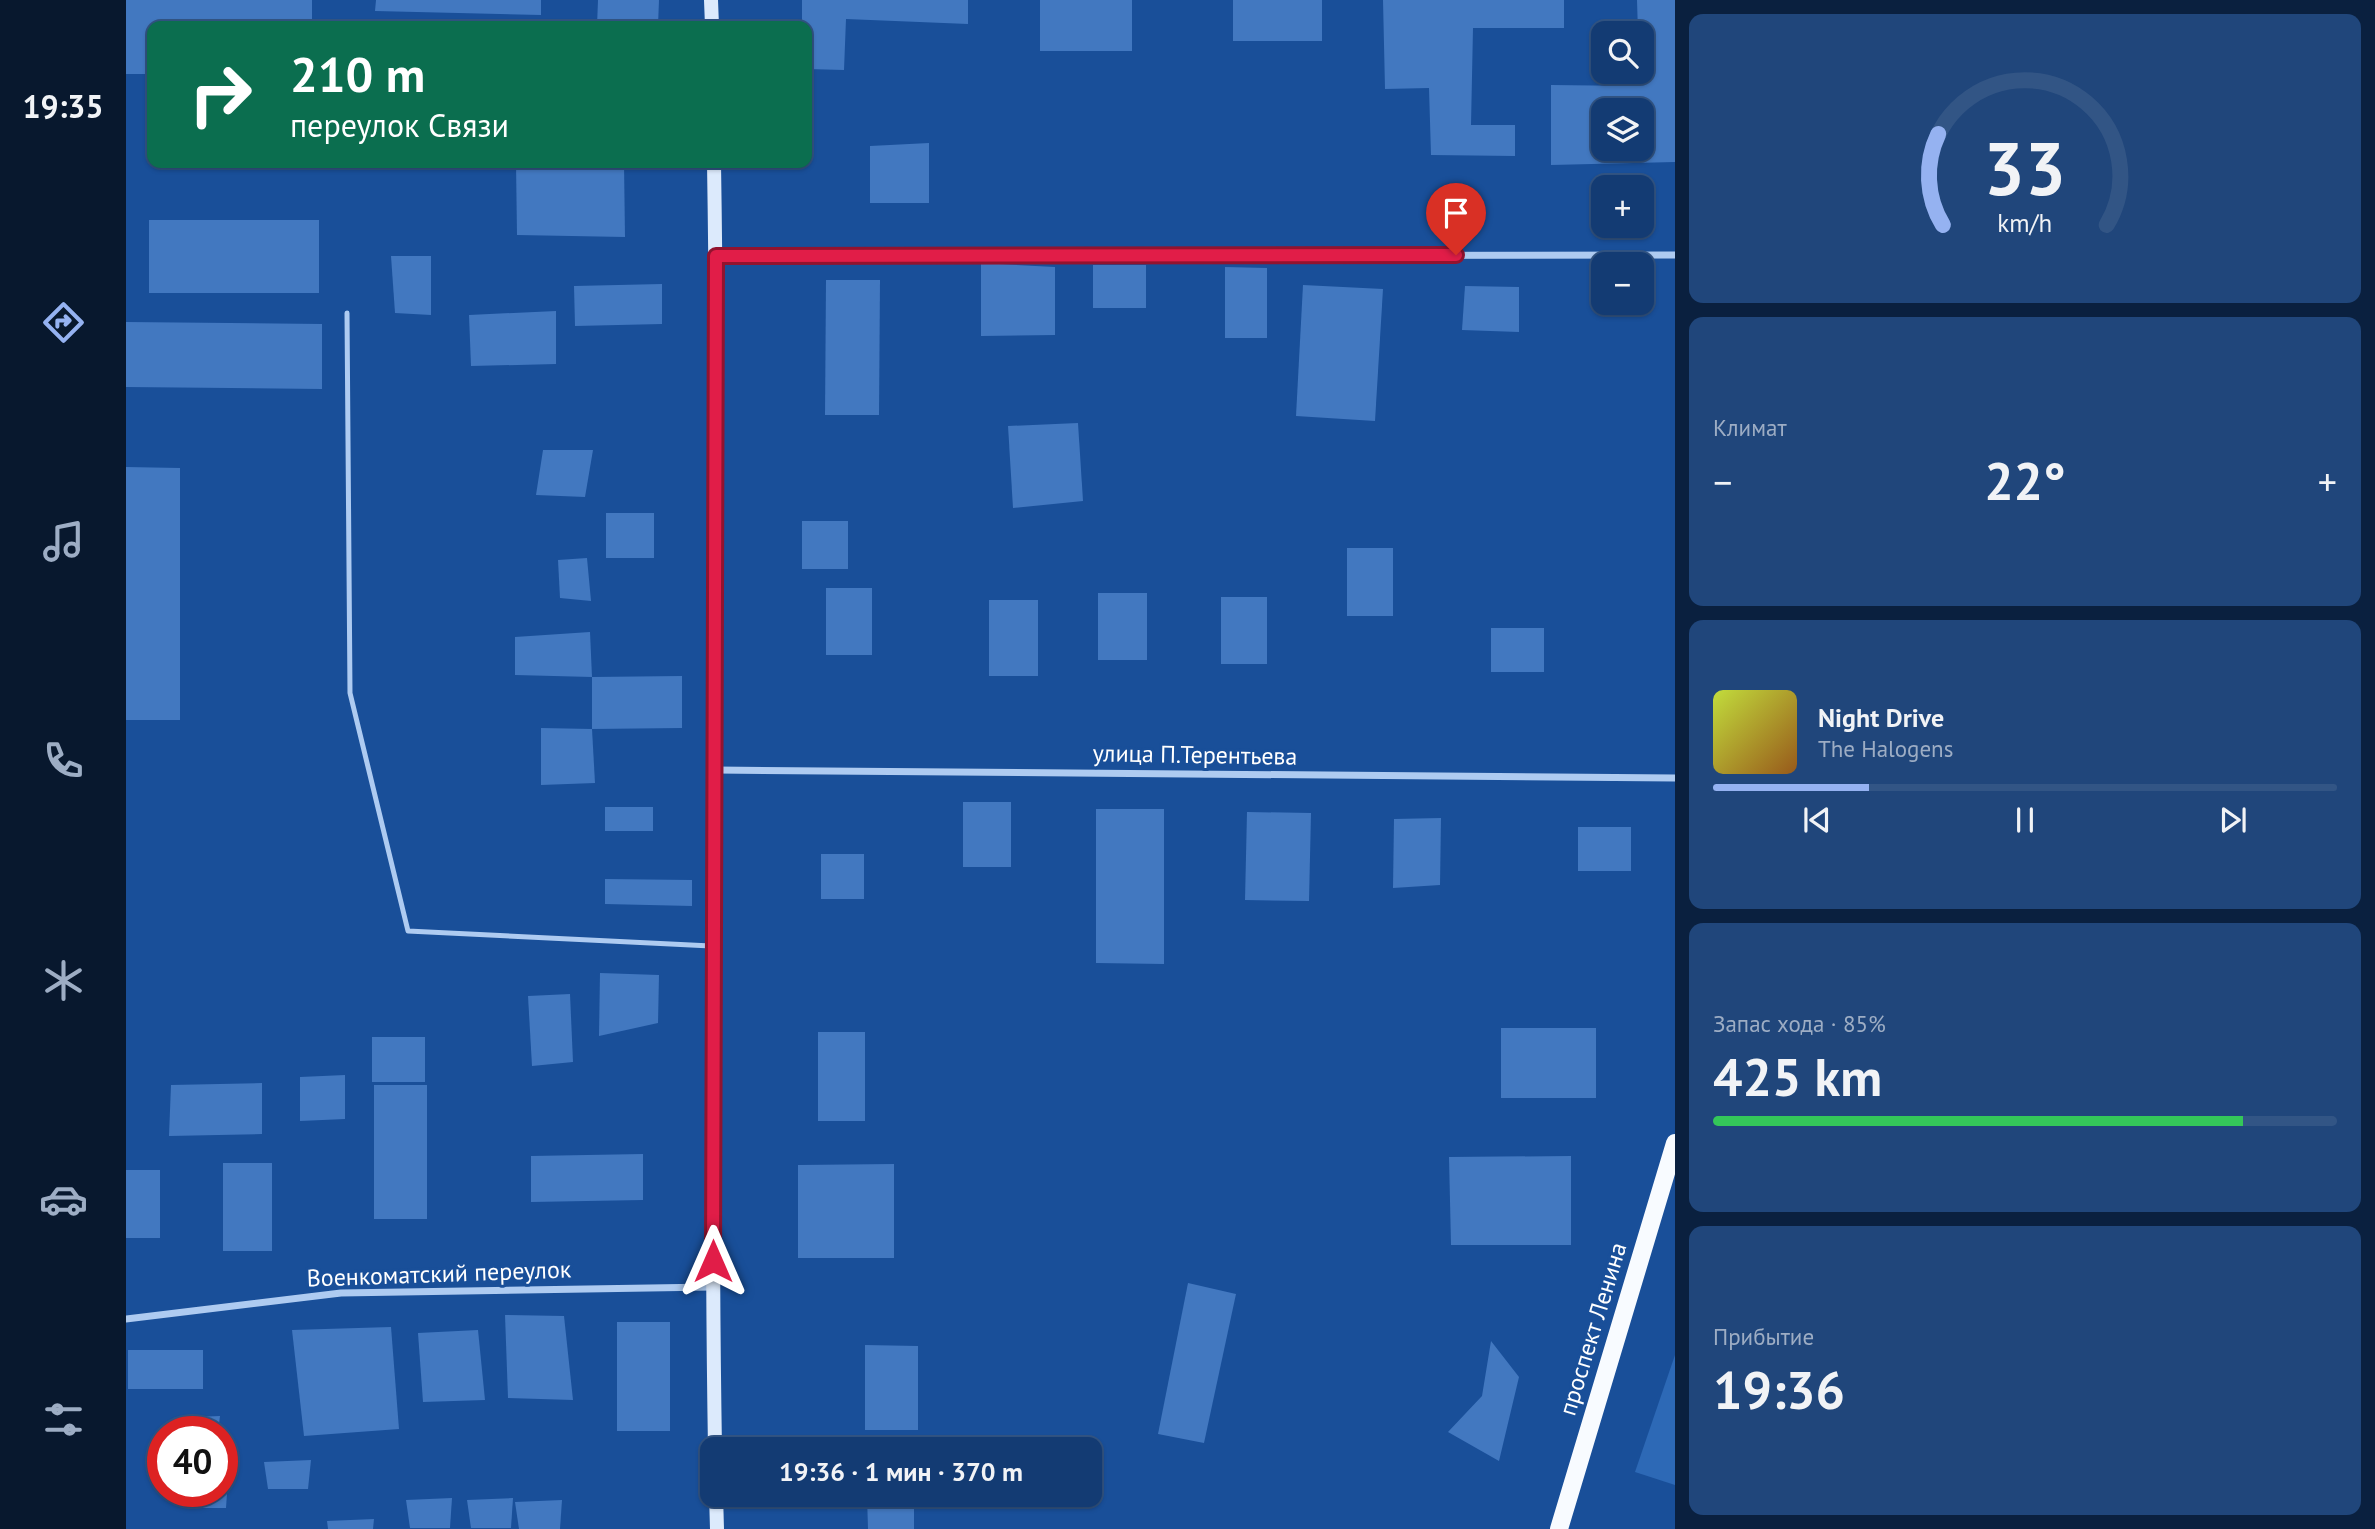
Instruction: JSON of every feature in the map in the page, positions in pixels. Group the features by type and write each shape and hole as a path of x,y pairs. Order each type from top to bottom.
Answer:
{"main road":[{"name":"проспект Ленина","path":"1559,1529 1675,1143"}],"street":[{"path":"711,0 712,21"},
{"path":"714,168 716,770 712,1287 715,1437"},
{"path":"716,256 1675,255"},
{"name":"улица П.Терентьева","path":"716,770 1675,778"},
{"name":"Военкоматский переулок","path":"126,1319 341,1293 712,1287"},
{"path":"716,1507 717,1529"}],"lane":[{"path":"347,313 350,693 408,931 715,946"}],"shaded area":[{"path":"1675,1355 1675,1485 1635,1472"}],"building":[{"path":"126,0 312,0 312,21 147,21 147,74 126,74"},
{"path":"376,0 541,0 541,15 375,11"},
{"path":"598,0 659,0 658,21 597,21"},
{"path":"802,0 968,0 968,24 846,19 844,70 812,69 812,21 802,21"},
{"path":"1040,0 1132,0 1132,51 1040,51"},
{"path":"1233,0 1322,0 1322,41 1233,41"},
{"path":"1383,0 1564,0 1564,28 1473,28 1471,125 1515,125 1515,156 1431,155 1429,88 1385,89"},
{"path":"1637,0 1675,0 1675,162 1551,165 1551,85 1654,84 1654,21 1638,21"},
{"path":"929,143 929,203 870,203 870,146"},
{"path":"516,168 624,168 625,237 517,235"},
{"path":"149,220 319,220 319,293 149,293"},
{"path":"391,256 431,256 431,315 395,313"},
{"path":"981,263 1055,267 1055,335 981,336"},
{"path":"1093,265 1146,265 1146,308 1093,308"},
{"path":"1225,267 1267,268 1267,338 1225,338"},
{"path":"826,280 880,280 879,415 825,415"},
{"path":"662,284 662,324 575,326 574,286"},
{"path":"1303,285 1383,289 1375,421 1296,416"},
{"path":"1465,286 1519,287 1519,332 1462,330"},
{"path":"556,311 556,364 471,366 469,315"},
{"path":"126,322 322,324 322,389 126,387"},
{"path":"1078,423 1083,501 1013,508 1008,426"},
{"path":"543,450 593,450 585,497 536,495"},
{"path":"126,467 180,468 180,720 126,720"},
{"path":"606,513 654,513 654,558 606,558"},
{"path":"802,521 848,521 848,569 802,569"},
{"path":"1347,548 1393,548 1393,616 1347,616"},
{"path":"587,558 591,601 560,598 558,560"},
{"path":"826,588 872,588 872,655 826,655"},
{"path":"1098,593 1147,593 1147,660 1098,660"},
{"path":"1221,597 1267,597 1267,664 1221,664"},
{"path":"989,600 1038,600 1038,676 989,676"},
{"path":"1491,628 1544,628 1544,672 1491,672"},
{"path":"590,632 592,677 515,675 515,637"},
{"path":"682,676 682,728 592,729 592,677"},
{"path":"541,728 592,729 595,783 541,785"},
{"path":"963,802 1011,802 1011,867 963,867"},
{"path":"605,807 653,807 653,831 605,831"},
{"path":"1096,809 1164,809 1164,964 1096,963"},
{"path":"1247,812 1311,813 1309,901 1245,900"},
{"path":"1441,818 1440,885 1393,888 1394,819"},
{"path":"1578,827 1631,827 1631,871 1578,871"},
{"path":"821,854 864,854 864,899 821,899"},
{"path":"605,879 692,880 692,906 605,904"},
{"path":"600,973 659,975 658,1023 599,1036"},
{"path":"570,994 573,1062 532,1066 528,996"},
{"path":"1501,1028 1596,1028 1596,1098 1501,1098"},
{"path":"818,1032 865,1032 865,1121 818,1121"},
{"path":"372,1037 425,1037 425,1082 372,1082"},
{"path":"345,1075 345,1119 300,1121 300,1077"},
{"path":"262,1083 262,1134 169,1136 171,1085"},
{"path":"374,1085 427,1085 427,1219 374,1219"},
{"path":"643,1154 643,1200 531,1202 531,1156"},
{"path":"1571,1156 1571,1245 1451,1245 1449,1157"},
{"path":"223,1163 272,1163 272,1251 223,1251"},
{"path":"894,1164 894,1258 798,1258 798,1165"},
{"path":"126,1170 160,1170 160,1238 126,1238"},
{"path":"1188,1283 1236,1294 1204,1443 1158,1434"},
{"path":"505,1315 564,1316 573,1400 508,1398"},
{"path":"617,1322 670,1322 670,1431 617,1431"},
{"path":"391,1327 399,1429 304,1436 292,1330"},
{"path":"478,1330 485,1400 423,1402 418,1333"},
{"path":"1491,1341 1519,1377 1499,1461 1448,1432 1482,1396"},
{"path":"865,1345 918,1346 918,1430 865,1430"},
{"path":"128,1350 203,1350 203,1389 128,1389"},
{"path":"311,1460 308,1489 268,1489 264,1462"},
{"path":"452,1498 450,1528 410,1528 406,1500"},
{"path":"513,1498 511,1528 471,1528 467,1500"},
{"path":"562,1500 560,1529 519,1529 515,1502"},
{"path":"186,1507 226,1507 226,1508"},
{"path":"867,1507 914,1507 914,1529 868,1529"},
{"path":"374,1519 373,1529 328,1529 327,1521"}],"route":[{"path":"713,1261 716,256 1456,255"}]}
